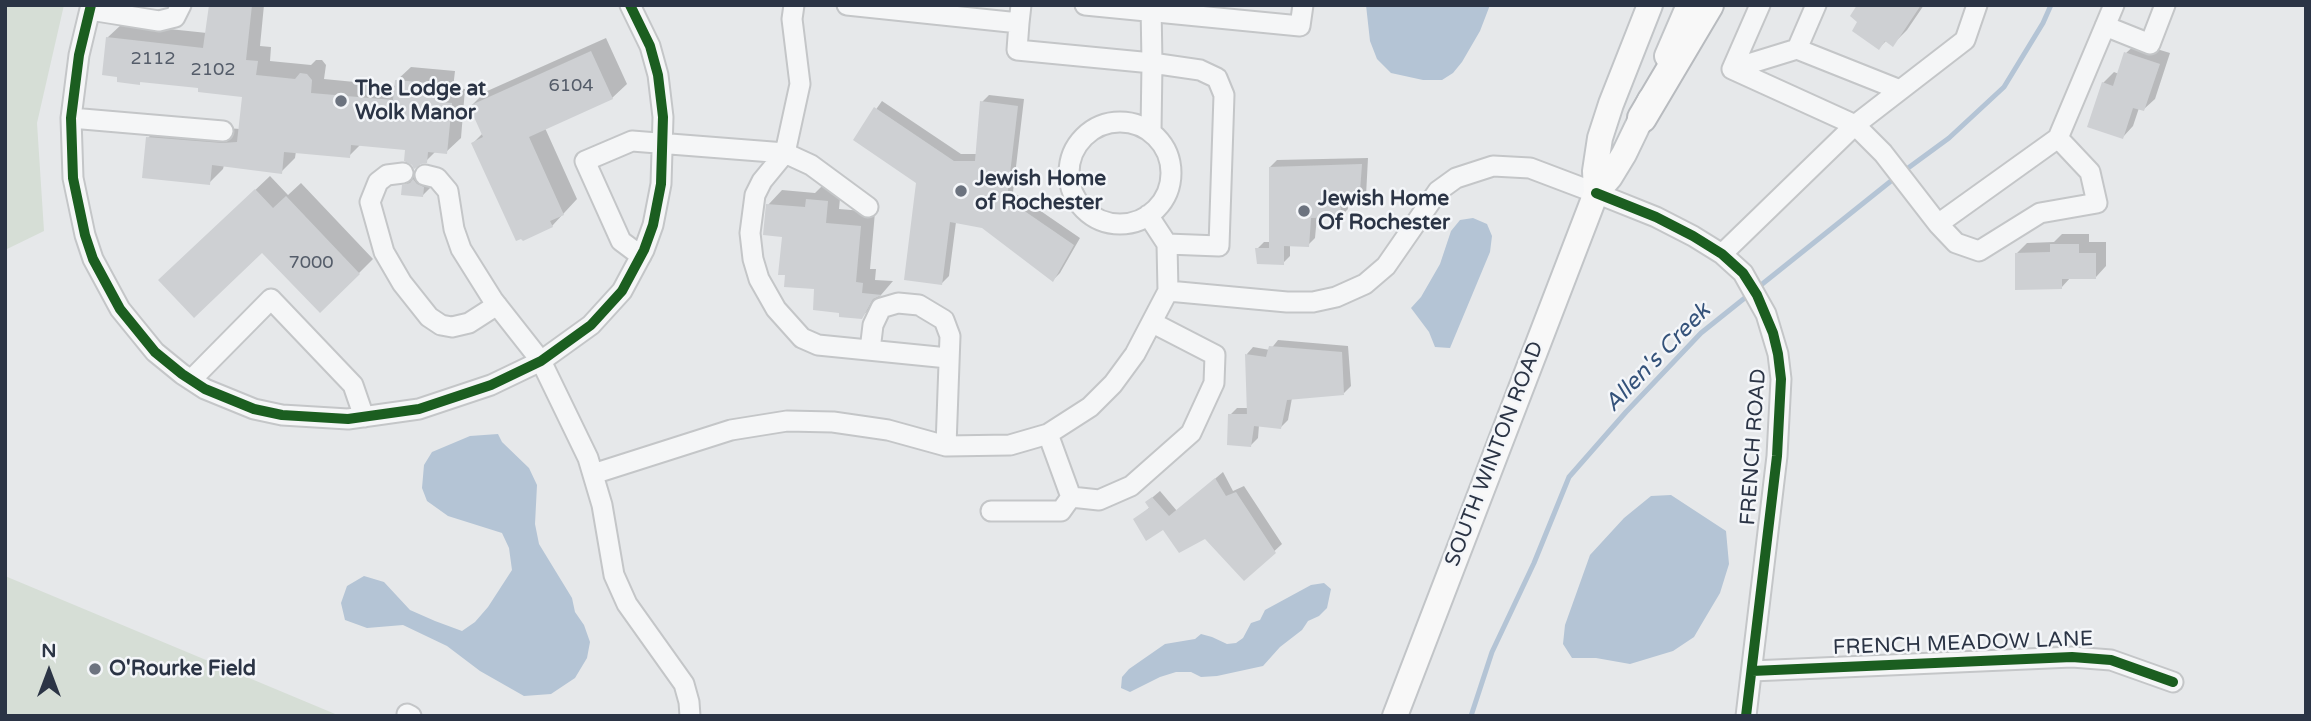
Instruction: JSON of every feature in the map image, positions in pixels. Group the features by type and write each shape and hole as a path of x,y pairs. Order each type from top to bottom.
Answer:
{"highway":[{"path":"1642,118 1709,5"}],"main road":[{"name":"SOUTH WINTON ROAD","path":"1596,193 1595,171 1600,138 1650,5"},
{"name":"SOUTH WINTON ROAD","path":"1395,716 1596,193 1616,168 1642,118 1689,5"}],"street":[{"path":"181,5 175,17 159,21 91,7 79,55 71,118 73,178 81,222 93,259 120,309 137,332 155,352 191,380 229,400 282,415 316,418 364,417 419,409 456,398 541,361 591,325 622,291 642,256 657,206 661,184 663,117 658,75 650,46 630,5"},
{"path":"794,5 800,84 785,153 762,181 755,195 750,233 759,279 776,309 802,338 818,345 948,358"},
{"path":"846,5 1020,14 1017,50 1152,63 1200,70 1217,78 1224,95 1219,246 1167,244"},
{"path":"1085,5 1151,8 1300,26 1303,5"},
{"path":"1732,69 1760,5"},
{"path":"1797,49 1816,5"},
{"path":"1727,259 1855,125 1965,40 1977,5"},
{"path":"1938,224 2058,138 2114,5"},
{"path":"2105,26 2150,44 2165,5"},
{"path":"1151,8 1151,132"},
{"path":"1732,69 1797,49 1900,90"},
{"path":"1732,69 1855,125 1883,153 1956,243 1979,251 2040,213 2097,203 2090,172 2058,138"},
{"path":"71,118 223,131"},
{"path":"1119,122 1136,124 1151,132 1162,144 1169,158 1171,174 1164,197 1148,215 1133,222 1116,223 1099,219 1085,209 1075,196 1070,180 1070,163 1076,147 1087,134 1102,125 1119,122"},
{"path":"642,256 621,241 585,161 632,141 785,153 811,165 868,207"},
{"name":"FRENCH ROAD","path":"1168,290 1287,302 1313,302 1336,297 1365,284 1386,266 1438,191 1456,178 1493,166 1530,168 1596,193 1656,217 1693,236 1727,259 1743,273 1766,314 1778,354 1781,379 1777,456 1746,716"},
{"path":"403,173 387,175 378,182 371,193 370,202 384,252 401,283 429,317 441,325 452,327 469,324 497,305"},
{"path":"425,175 437,178 448,191 454,229 461,249 497,305 541,361 588,458 602,505 614,575 627,604 684,684 690,716"},
{"path":"593,474 731,430 786,421 833,422 888,430 946,446 1010,445 1048,434 1090,407 1113,384 1153,323 1168,290 1167,244 1148,215"},
{"path":"191,380 271,299 353,385 364,417"},
{"path":"870,350 873,325 881,308 898,303 919,305 944,320 950,336 946,446"},
{"path":"1071,497 1099,500 1132,486 1191,433 1214,383 1215,355 1153,323"},
{"path":"1048,434 1071,497"},
{"path":"991,511 1061,511 1071,497"},
{"name":"FRENCH MEADOW LANE","path":"1752,671 2092,658 2111,660 2173,682"}],"shaded area":[{"path":"5,5 64,5 37,123 44,231 5,250"},
{"path":"5,576 340,716 5,716"}],"water":[{"path":"1366,5 1490,5 1480,31 1453,73 1442,80 1423,80 1391,73 1377,59 1370,41"},
{"path":"1473,218 1487,224 1492,236 1490,252 1450,348 1435,347 1429,332 1411,308 1421,297 1440,264 1451,231 1460,220"},
{"path":"498,434 502,442 529,468 537,485 535,524 539,544 572,598 575,612 584,625 590,642 587,658 575,678 551,694 524,696 480,671 447,646 403,625 367,628 345,620 341,603 347,586 364,576 384,582 410,610 435,621 462,631 475,622 512,570 509,548 502,533 448,516 427,501 422,488 424,465 432,452 470,436"},
{"path":"1671,495 1726,531 1729,564 1720,593 1694,637 1673,651 1630,664 1596,658 1572,658 1563,644 1565,625 1590,555 1624,518 1651,496"},
{"path":"1324,583 1331,589 1327,608 1308,621 1302,630 1280,647 1263,666 1217,676 1201,677 1191,672 1176,672 1130,692 1121,688 1122,677 1129,669 1165,644 1195,639 1201,634 1227,644 1236,643 1243,638 1251,623 1260,620 1265,610 1311,585"}],"building":[{"name":"The Lodge at Wolk Manor","path":"209,5 252,5 246,60 258,61 256,75 295,79 300,73 307,74 312,80 311,93 393,100 395,80 441,84 440,102 452,103 447,154 428,152 427,163 414,169 404,161 405,150 351,145 350,158 284,152 282,174 212,165 210,185 142,178 146,137 237,142 242,97 198,92 198,88 117,82 117,77 102,75 106,37 203,48"},
{"path":"1857,5 1921,5 1893,47 1885,41 1879,50 1852,31 1857,22 1850,16"},
{"name":"The Lodge at Wolk Manor","path":"591,51 613,99 529,137 564,215 550,221 553,227 523,241 516,241 471,143 483,137 469,106"},
{"path":"2124,52 2160,64 2144,111 2133,108 2123,139 2087,127 2102,82 2113,86"},
{"name":"Jewish Home of Rochester","path":"980,101 1018,106 1007,199 1074,245 1053,282 982,228 950,222 942,285 904,280 916,183 853,140 874,107 954,161 975,161"},
{"name":"Jewish Home Of Rochester","path":"1362,164 1359,205 1340,204 1342,217 1311,218 1309,247 1284,246 1284,265 1257,264 1255,248 1269,248 1269,167"},
{"path":"413,179 424,187 423,197 401,195 402,185"},
{"path":"255,189 273,208 286,196 360,274 320,313 262,253 194,318 158,280"},
{"path":"806,199 828,201 826,223 861,226 856,282 863,283 862,293 882,295 873,299 862,319 839,317 839,313 813,310 814,289 784,287 785,275 778,275 782,237 763,235 766,204 805,207"},
{"path":"2050,244 2079,244 2079,253 2096,253 2096,279 2062,279 2062,289 2015,290 2015,253 2050,252"},
{"path":"1269,346 1342,352 1344,395 1287,400 1281,429 1254,426 1251,447 1227,445 1228,414 1247,414 1245,354 1266,357"},
{"path":"1215,478 1226,496 1236,492 1276,553 1244,581 1205,539 1179,553 1163,530 1146,541 1133,519 1149,508 1145,502 1152,497 1169,516"}],"waterway":[{"name":"Allen's Creek","path":"1904,171 1949,138 2004,87 2051,5"},
{"name":"Allen's Creek","path":"1471,716 1492,652 1534,563 1569,477 1701,333 1896,177"}],"cycle path":[{"path":"91,5 79,55 71,118 73,178 93,259 120,309 155,352 205,389 254,409 282,415 348,419 419,409 491,385 541,361 591,325 622,291 644,250 653,225 661,184 663,117 658,75 650,46 630,5"},
{"path":"1596,193 1656,217 1722,254 1743,273 1757,295 1773,333 1781,379 1777,456 1746,716"},
{"path":"1752,671 2072,657 2111,660 2173,682"}],"place":[{"name":"The Lodge at Wolk Manor","path":"341,101"},
{"name":"Jewish Home of Rochester","path":"961,191"},
{"name":"Jewish Home Of Rochester","path":"1304,211"},
{"name":"O'Rourke Field","path":"95,669"}]}
